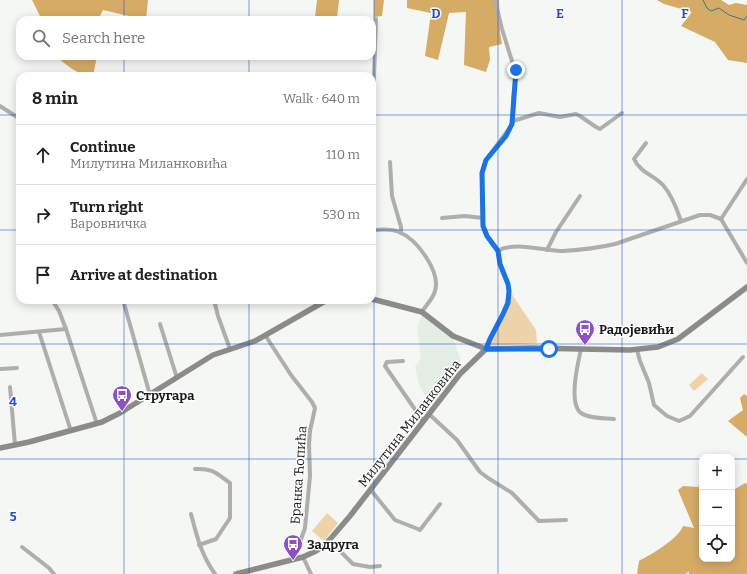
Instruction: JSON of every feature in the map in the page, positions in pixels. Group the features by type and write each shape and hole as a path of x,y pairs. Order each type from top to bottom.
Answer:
{"main road":[{"path":"376,299 422,312 450,334 486,349 531,348 637,350 658,347 678,339 747,287"},
{"path":"0,448 98,424 113,417 211,356 252,342 320,304"},
{"name":"Милутина Миланковића","path":"236,574 303,557 316,551 328,542 464,368 486,349"}],"street":[{"path":"486,349 503,314 509,296 508,284 500,264 498,251 483,226 482,173 486,160 510,130 513,120 513,99 516,72 504,37 495,0"},
{"path":"374,60 374,72"},
{"path":"0,106 16,116"},
{"path":"513,120 539,113 560,117 576,114 600,128 622,113"},
{"path":"646,143 634,159 637,167 652,176 664,186 674,202 681,222"},
{"path":"390,162 392,196 401,227 401,233"},
{"path":"722,219 747,179"},
{"path":"547,250 556,232 580,196"},
{"path":"498,251 510,247 562,251 601,247 615,244 704,215 722,219 747,263"},
{"path":"442,218 466,216 483,218"},
{"path":"376,230 389,229 410,238 419,247 431,267 436,278 436,287 434,294 422,312"},
{"path":"55,304 66,329 98,424"},
{"path":"124,304 150,394"},
{"path":"215,304 230,349"},
{"path":"160,324 177,378"},
{"path":"0,335 66,329"},
{"path":"39,332 71,431"},
{"name":"Бранка Ћопића","path":"265,335 315,408 310,431 310,476 305,528 294,559"},
{"path":"581,349 574,384 577,409 582,413 591,416 614,419"},
{"path":"637,350 640,361 650,383 654,405 670,418 679,421 690,416 743,357"},
{"path":"403,361 388,362 385,363 385,366 423,421"},
{"path":"0,369 17,368"},
{"path":"10,387 15,445"},
{"path":"428,414 457,440 480,472 512,493 539,521 566,520"},
{"path":"195,469 204,468 214,471 230,483 230,518 216,540 199,545"},
{"path":"370,489 395,520 420,530 440,504"},
{"path":"191,514 204,558 215,574"},
{"path":"328,542 353,564 370,567 380,566"},
{"path":"22,546 49,568 54,574"},
{"path":"303,557 311,574"}],"shaded area":[{"path":"32,0 148,0 146,16 129,16 103,10 100,16 40,16"},
{"path":"317,0 339,0 337,16 315,16"},
{"path":"374,0 384,0 382,16 374,16"},
{"path":"407,0 499,0 502,44 489,47 490,60 486,72 464,65 466,12 449,13 438,60 425,56 431,13 407,8"},
{"path":"657,0 721,0 729,5 736,3 747,5 747,63 728,60 715,42 681,26 692,12 664,4"},
{"path":"61,60 96,60 94,72 78,72"},
{"path":"509,290 536,330 537,343 489,346 508,307"},
{"path":"422,315 453,338 463,367 431,403 420,388 415,367 421,358 417,327"},
{"path":"702,373 708,379 694,391 689,385"},
{"path":"744,394 747,396 747,437 728,421 743,410 740,398"},
{"path":"745,483 747,484 747,574 689,574 689,572 685,574 637,574 639,561 670,541 676,536 683,526 694,528 678,490 683,486 698,487 699,485 699,562 735,562 735,489"},
{"path":"327,513 338,523 324,541 312,531"}],"waterway":[{"path":"703,0 707,8 711,11 719,8 729,15 744,20 747,16"}],"place":[{"name":"Радојевићи","path":"585,346"},
{"name":"Стругара","path":"122,412"},
{"name":"Задруга","path":"293,561"}],"route":[{"path":"516,70 512,124 506,136 486,160 482,173 483,226 487,236 497,248 500,264 508,284 509,291 508,303 486,349 549,349"}]}
